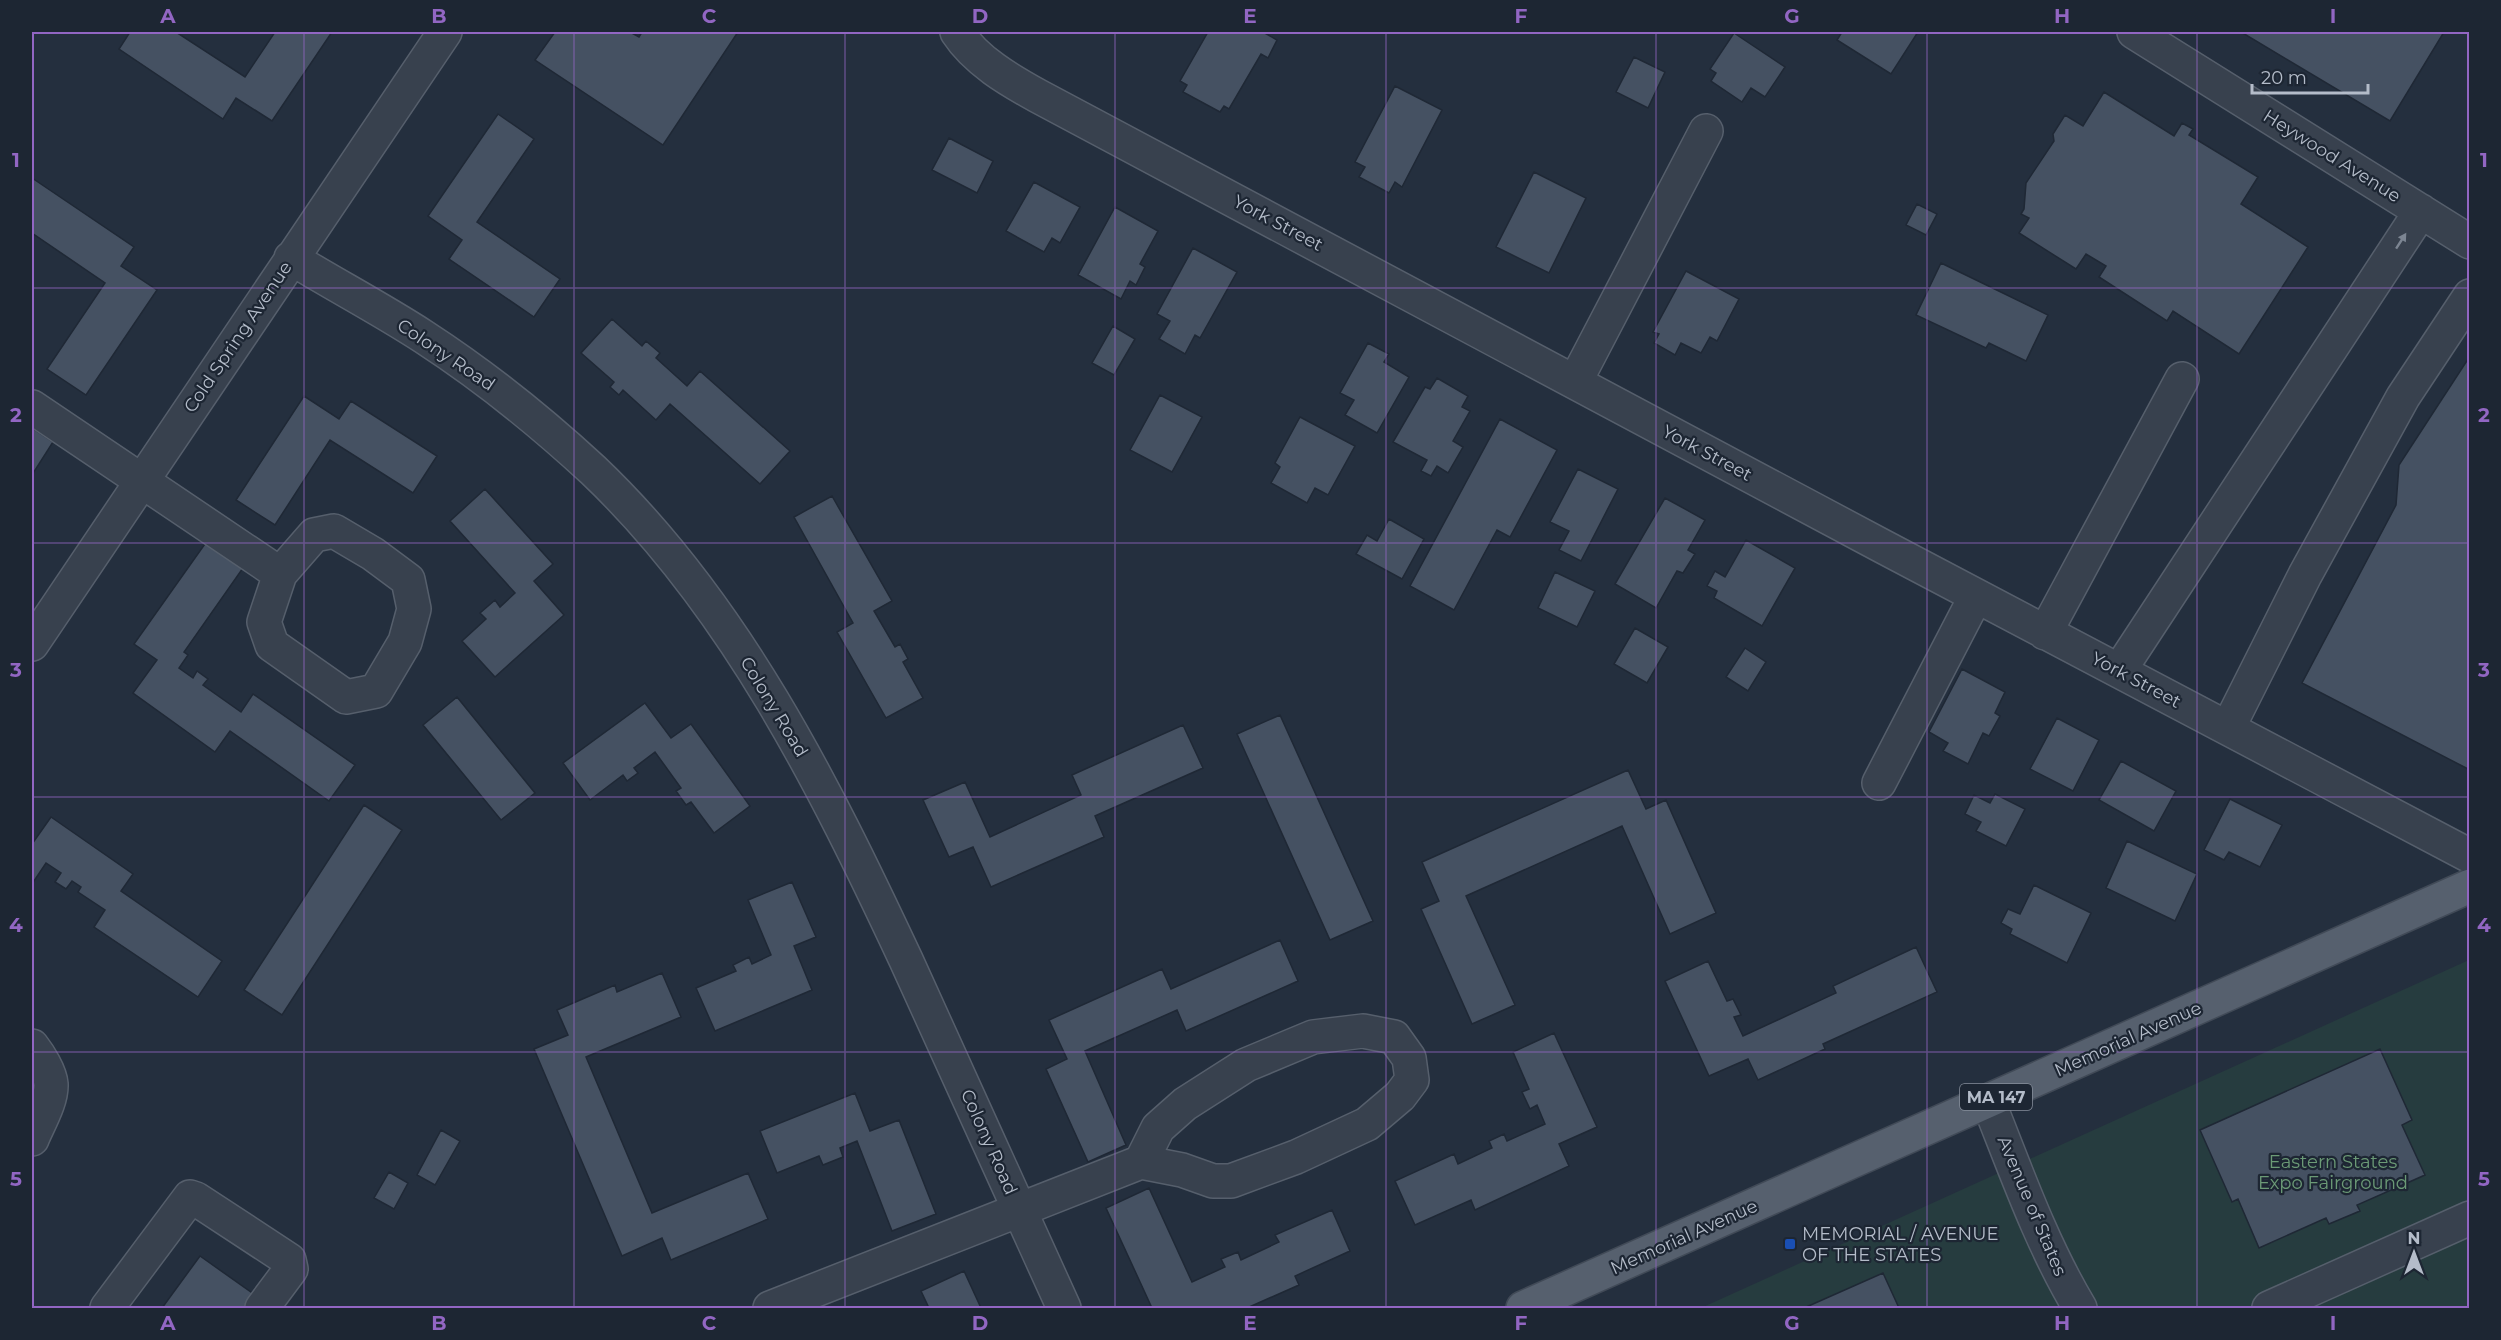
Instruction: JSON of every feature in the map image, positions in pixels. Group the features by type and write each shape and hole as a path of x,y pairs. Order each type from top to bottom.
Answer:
{"main road":[{"name":"Memorial Avenue","path":"1523,1308 2469,886"}],"street":[{"name":"Cold Spring Avenue","path":"32,644 445,32"},
{"name":"York Street","path":"957,32 984,61 1018,85 2045,633 2469,856"},
{"name":"Heywood Avenue","path":"2134,32 2172,42 2469,242"},
{"path":"1575,382 1706,131"},
{"path":"2119,671 2421,211"},
{"name":"Colony Road","path":"291,258 423,337 487,381 542,424 594,472 643,523 692,582 737,645 779,710 833,807 973,1104 1064,1308"},
{"path":"2228,728 2305,575 2403,397 2469,296"},
{"path":"2045,633 2182,379"},
{"path":"32,406 280,574"},
{"path":"334,531 373,554 408,580 414,609 405,642 376,690 346,697 272,645 264,622 280,574 315,535 334,531"},
{"path":"1879,783 1976,596"},
{"path":"770,1308 1141,1162 1182,1170 1213,1181 1231,1181 1296,1157 1367,1124 1400,1096 1412,1080 1409,1058 1394,1037 1363,1031 1313,1037 1246,1065 1185,1104 1158,1128 1141,1162"},
{"path":"32,1046 51,1084 45,1111 32,1139"},
{"name":"Avenue of States","path":"1988,1101 2027,1203 2065,1284 2080,1308"},
{"path":"107,1308 190,1197 289,1260 291,1269 262,1308"},
{"path":"2270,1308 2469,1218"}],"green space":[{"name":"Eastern States Expo Fairground","path":"2469,960 2469,1308 1701,1308"}],"building":[{"path":"130,32 176,32 245,77 275,32 332,32 272,121 236,98 223,119 119,49"},
{"path":"555,32 630,32 639,37 642,32 738,32 663,145 535,60"},
{"path":"1208,32 1263,32 1277,40 1268,58 1261,54 1229,109 1224,106 1220,112 1183,92 1187,85 1180,81"},
{"path":"1842,32 1918,32 1891,74 1837,40"},
{"path":"2241,32 2444,32 2390,121"},
{"path":"1734,33 1785,67 1765,97 1751,88 1742,102 1711,81 1716,73 1710,69"},
{"path":"1634,57 1665,72 1648,108 1616,92"},
{"path":"1395,86 1442,110 1402,187 1395,182 1389,193 1359,177 1365,167 1355,162"},
{"path":"2104,92 2174,136 2182,123 2193,129 2189,135 2258,177 2241,204 2308,247 2239,354 2173,311 2167,321 2099,277 2106,266 2086,254 2076,269 2019,233 2029,218 2021,214 2024,209 2026,183 2054,141 2053,134 2065,115 2083,126"},
{"path":"498,114 534,139 477,222 560,279 534,317 449,259 462,240 428,216"},
{"path":"949,138 993,161 977,193 932,170"},
{"path":"1534,172 1586,198 1549,273 1496,247"},
{"path":"32,178 134,247 121,266 157,290 86,395 47,369 105,283 32,233"},
{"path":"1034,182 1080,207 1060,243 1052,238 1044,252 1006,231"},
{"path":"1917,204 1937,214 1926,235 1906,225"},
{"path":"1115,207 1158,231 1140,264 1145,267 1136,285 1130,281 1121,299 1078,275"},
{"path":"1193,248 1237,272 1200,338 1195,335 1185,354 1159,339 1170,321 1157,314"},
{"path":"1941,263 2048,315 2026,361 1989,343 1986,348 1916,315"},
{"path":"1686,271 1739,299 1717,341 1710,337 1701,353 1681,343 1675,355 1654,343 1659,334 1653,332"},
{"path":"612,319 642,346 646,341 660,353 656,358 687,386 700,371 790,451 760,484 670,404 656,420 623,390 619,395 610,387 614,382 581,353"},
{"path":"1113,326 1135,339 1114,375 1092,363"},
{"path":"1368,343 1389,354 1384,362 1409,377 1377,433 1345,415 1354,400 1340,393"},
{"path":"2470,356 2470,770 2302,683 2396,505 2399,465"},
{"path":"1437,378 1468,396 1462,407 1470,411 1453,441 1463,447 1448,473 1437,466 1431,476 1421,471 1427,460 1393,442 1425,387 1430,389"},
{"path":"1160,395 1202,417 1172,472 1130,450"},
{"path":"304,396 339,419 351,401 437,456 413,493 330,440 275,525 236,500"},
{"path":"1300,417 1355,446 1328,495 1315,488 1307,503 1271,483 1280,467 1275,463"},
{"path":"1500,419 1557,450 1510,537 1497,530 1454,610 1410,586"},
{"path":"32,428 53,442 32,475"},
{"path":"1578,469 1618,489 1581,561 1559,550 1569,531 1550,522"},
{"path":"485,489 553,564 534,581 564,615 495,677 462,641 486,619 480,613 495,600 500,607 515,593 450,521"},
{"path":"832,496 892,601 874,611 895,647 900,644 908,659 903,662 923,698 886,718 837,632 853,623 794,517"},
{"path":"1665,498 1705,520 1688,550 1695,554 1683,573 1677,571 1656,608 1615,584"},
{"path":"1389,519 1424,539 1402,579 1356,554 1367,535 1377,541"},
{"path":"1746,540 1795,568 1762,626 1714,598 1717,591 1707,586 1715,571 1725,577"},
{"path":"207,541 243,568 184,652 188,655 179,668 193,678 197,671 208,679 203,685 241,712 253,694 355,765 329,801 230,731 215,752 133,693 157,660 134,644"},
{"path":"1555,572 1595,591 1577,627 1538,608"},
{"path":"1635,628 1668,647 1647,683 1614,664"},
{"path":"1745,648 1766,662 1748,691 1726,677"},
{"path":"1962,669 2005,692 1995,713 2000,716 1989,736 1983,733 1968,764 1943,751 1948,743 1929,732"},
{"path":"457,697 535,793 501,820 423,725"},
{"path":"645,703 671,738 691,724 750,806 714,833 691,802 686,805 676,791 681,788 655,752 634,768 638,773 627,781 623,775 590,800 563,763"},
{"path":"1280,715 1373,921 1330,940 1237,734"},
{"path":"2057,718 2099,740 2073,791 2030,769"},
{"path":"1183,725 1203,768 1095,816 1104,837 991,887 973,847 949,857 923,800 965,782 990,837 1081,795 1072,775"},
{"path":"2121,761 2176,791 2154,831 2099,800"},
{"path":"1628,770 1646,809 1666,800 1716,913 1670,934 1622,826 1466,896 1515,1005 1472,1024 1421,909 1439,901 1422,862"},
{"path":"1995,794 2025,809 2006,846 1976,831 1981,822 1965,814 1974,795 1990,803"},
{"path":"2230,799 2282,825 2260,867 2229,852 2224,860 2204,850"},
{"path":"364,805 402,830 282,1015 244,990"},
{"path":"51,817 133,874 121,891 222,961 198,997 94,927 105,910 78,892 81,887 72,881 66,889 55,882 61,873 46,863 32,884 32,844"},
{"path":"2127,841 2197,874 2175,921 2106,888"},
{"path":"792,882 816,937 794,946 812,990 715,1031 696,988 736,971 733,965 749,957 752,964 771,955 748,900"},
{"path":"2034,885 2091,913 2067,963 2010,934 2012,929 2001,923 2008,909 2020,914"},
{"path":"1280,940 1298,981 1186,1031 1177,1010 1085,1051 1126,1145 1088,1162 1046,1069 1067,1059 1049,1020 1162,969 1171,989"},
{"path":"1916,947 1937,992 1823,1044 1825,1049 1758,1080 1748,1059 1709,1076 1665,981 1708,961 1727,1001 1733,999 1741,1015 1734,1017 1743,1036 1836,993 1833,986"},
{"path":"662,973 681,1017 586,1057 652,1213 748,1173 768,1219 671,1260 662,1238 622,1256 534,1049 568,1035 557,1010 615,985 617,992"},
{"path":"1554,1033 1597,1127 1559,1144 1569,1166 1475,1210 1471,1200 1415,1225 1395,1181 1454,1154 1458,1164 1492,1148 1489,1141 1504,1134 1507,1141 1545,1124 1537,1105 1530,1109 1522,1092 1529,1089 1513,1052"},
{"path":"2380,1049 2412,1120 2402,1125 2425,1175 2357,1205 2360,1211 2329,1224 2326,1218 2259,1248 2238,1199 2232,1202 2200,1130"},
{"path":"855,1093 870,1131 899,1120 936,1214 892,1231 857,1141 840,1148 843,1157 823,1165 819,1156 777,1173 760,1131"},
{"path":"441,1130 460,1141 435,1185 417,1175"},
{"path":"389,1172 408,1183 394,1209 374,1198"},
{"path":"1149,1188 1192,1282 1225,1267 1221,1259 1238,1252 1241,1260 1279,1242 1275,1235 1332,1210 1350,1251 1295,1276 1299,1285 1247,1308 1152,1308 1106,1208"},
{"path":"200,1256 258,1297 250,1308 162,1308"},
{"path":"964,1271 981,1308 929,1308 921,1291"},
{"path":"1883,1273 1899,1308 1804,1308"}],"place":[{"name":"MEMORIAL / AVENUE OF THE STATES","path":"1790,1244"}]}
